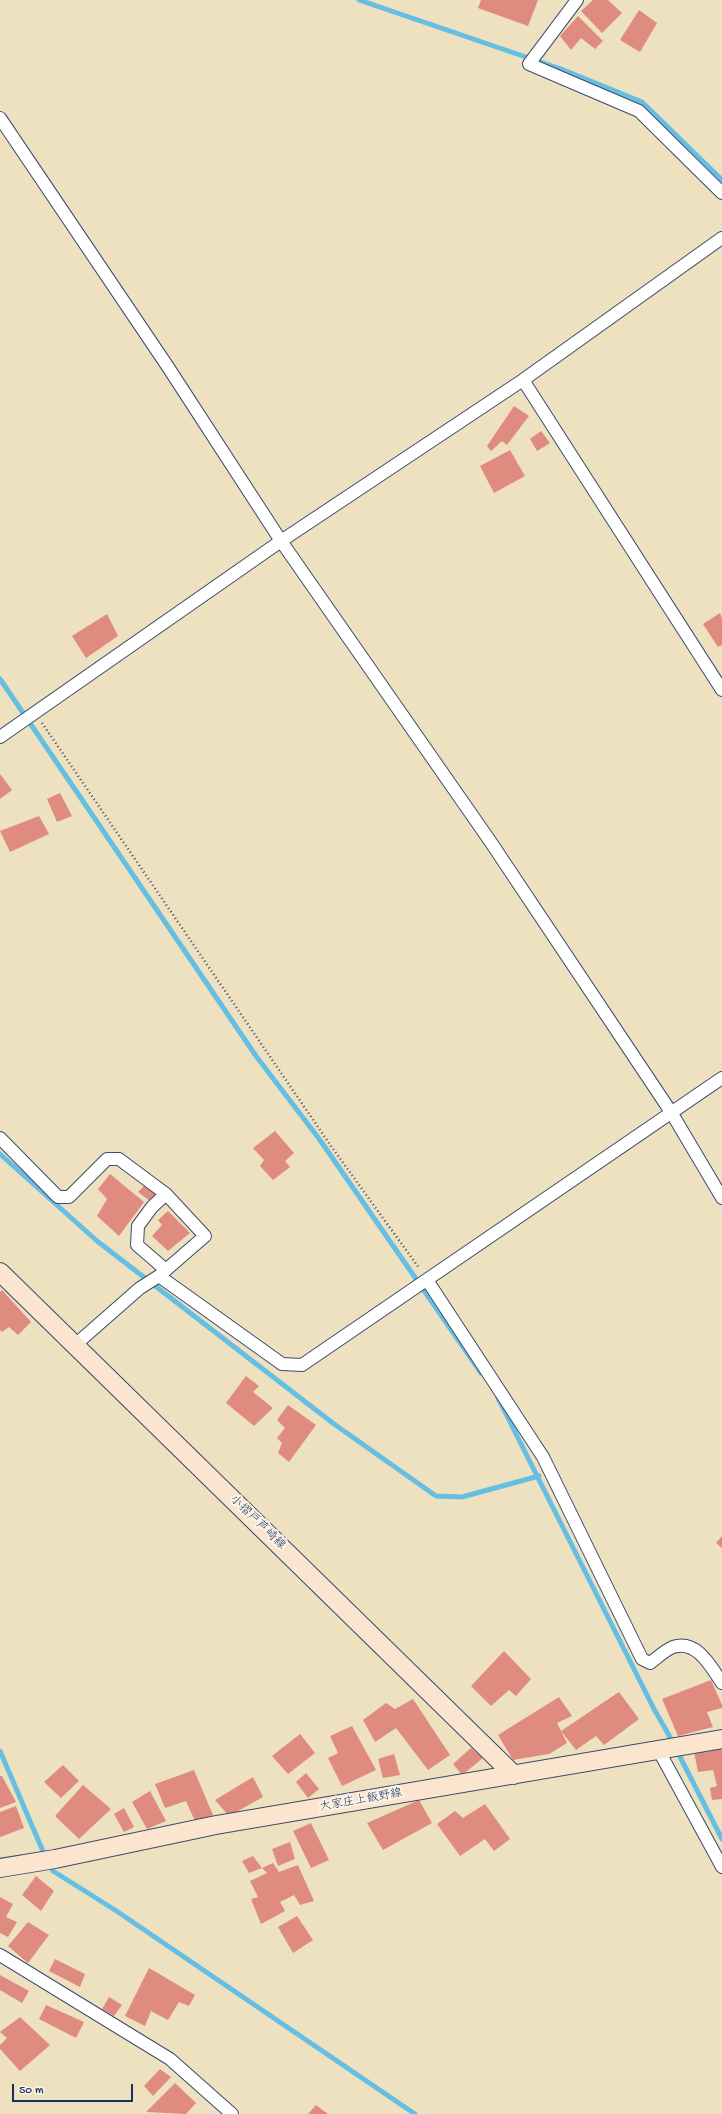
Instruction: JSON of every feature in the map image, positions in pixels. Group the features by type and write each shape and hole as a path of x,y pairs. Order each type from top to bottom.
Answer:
{"main road":[{"name":"小摺戸芦崎線","path":"0,1272 514,1775"},
{"name":"大家庄上飯野線","path":"0,1868 55,1859 216,1826 722,1739"}],"street":[{"path":"572,2 529,64 639,111 722,193"},
{"path":"0,118 168,367 281,541 490,841 671,1112 722,1198"},
{"path":"0,737 281,541 522,380 722,238"},
{"path":"522,380 722,690"},
{"path":"166,1194 152,1207 138,1226 137,1245 163,1273 282,1364 302,1365 722,1078"},
{"path":"0,1138 58,1197 69,1197 107,1159 119,1159 166,1194 205,1236 163,1273 140,1288 75,1345"},
{"path":"427,1280 543,1457 642,1659 650,1663 673,1647 689,1647 700,1653 722,1683"},
{"path":"660,1750 722,1867"},
{"path":"0,1955 170,2058 232,2114"}],"path":[{"path":"35,713 123,845 318,1127 427,1280"}],"building":[{"path":"481,0 538,0 528,26 478,8"},
{"path":"593,0 608,0 622,13 602,33 581,11"},
{"path":"639,10 657,23 640,52 620,40"},
{"path":"578,16 603,41 595,49 581,38 571,50 560,36"},
{"path":"514,406 529,416 507,445 502,441 491,451 487,446"},
{"path":"541,431 550,443 537,451 530,439"},
{"path":"510,450 525,476 494,493 480,466"},
{"path":"720,613 722,618 722,645 718,647 703,624"},
{"path":"107,614 118,636 86,658 72,636"},
{"path":"0,774 12,790 0,799"},
{"path":"60,793 72,816 57,822 47,799"},
{"path":"39,816 49,834 10,852 0,831"},
{"path":"275,1131 294,1153 285,1161 290,1167 273,1180 260,1166 264,1160 253,1148"},
{"path":"110,1174 144,1202 119,1236 97,1216 107,1199 98,1189"},
{"path":"145,1185 157,1195 150,1201 138,1192"},
{"path":"168,1211 190,1233 168,1251 152,1236 162,1225 158,1220"},
{"path":"2,1290 31,1322 18,1335 9,1327 2,1332 0,1330 0,1292"},
{"path":"246,1376 259,1386 253,1392 273,1408 254,1426 226,1403"},
{"path":"288,1405 316,1425 289,1462 278,1453 282,1443 277,1438 285,1428 277,1420"},
{"path":"722,1536 722,1548 716,1543"},
{"path":"504,1651 531,1679 516,1696 509,1690 491,1706 471,1686"},
{"path":"711,1680 722,1705 722,1708 707,1712 713,1727 678,1736 662,1699"},
{"path":"619,1692 639,1719 604,1745 596,1736 576,1750 561,1731"},
{"path":"559,1697 572,1716 557,1723 567,1743 549,1754 513,1760 498,1735"},
{"path":"413,1699 450,1755 428,1770 396,1728 375,1742 363,1720 386,1703 395,1709"},
{"path":"352,1726 376,1770 342,1786 328,1758 338,1753 330,1736"},
{"path":"300,1734 315,1753 288,1774 272,1756"},
{"path":"722,1746 722,1799 712,1800 710,1788 717,1786 713,1770 698,1772 694,1752"},
{"path":"471,1748 483,1758 462,1775 453,1764"},
{"path":"394,1754 400,1775 383,1778 378,1759"},
{"path":"63,1765 79,1781 61,1798 44,1782"},
{"path":"194,1770 213,1815 195,1821 186,1801 165,1808 155,1784"},
{"path":"306,1773 319,1789 308,1798 296,1782"},
{"path":"0,1776 2,1776 16,1802 0,1808"},
{"path":"253,1777 263,1797 229,1816 215,1800"},
{"path":"83,1785 111,1809 79,1839 55,1816"},
{"path":"150,1791 166,1821 147,1829 132,1802"},
{"path":"419,1800 432,1823 383,1850 367,1823"},
{"path":"485,1804 510,1839 494,1851 485,1839 460,1856 437,1824 455,1811 463,1818"},
{"path":"16,1806 24,1828 0,1837 0,1812"},
{"path":"124,1808 134,1827 124,1832 114,1814"},
{"path":"311,1823 329,1860 311,1868 293,1831"},
{"path":"290,1842 295,1859 278,1866 272,1849"},
{"path":"253,1856 262,1868 249,1873 242,1861"},
{"path":"273,1863 279,1872 298,1865 314,1901 300,1905 294,1895 280,1902 285,1911 261,1924 251,1899 258,1897 250,1881 267,1873 262,1868"},
{"path":"36,1876 54,1891 41,1911 22,1895"},
{"path":"0,1897 13,1904 6,1917 17,1922 8,1937 0,1933"},
{"path":"297,1916 313,1940 293,1953 278,1927"},
{"path":"28,1922 49,1935 28,1963 8,1946"},
{"path":"55,1959 85,1974 80,1987 49,1971"},
{"path":"149,1968 195,1995 189,2006 179,2002 168,2020 151,2011 145,2026 125,2016"},
{"path":"0,1975 29,1991 22,2003 0,1990"},
{"path":"109,1997 122,2005 114,2016 102,2009"},
{"path":"46,2005 84,2022 76,2038 39,2019"},
{"path":"20,2017 50,2045 20,2071 0,2049 0,2045 7,2038 0,2032"},
{"path":"160,2069 171,2077 153,2096 144,2086"},
{"path":"175,2083 196,2103 186,2114 146,2112"},
{"path":"316,2105 328,2114 308,2114"}],"waterway":[{"path":"359,0 561,69 642,102 722,180"},
{"path":"0,679 256,1056 320,1140 481,1373"},
{"path":"0,1154 97,1241 334,1424 436,1496 462,1497 539,1476"},
{"path":"498,1398 654,1709 674,1744"},
{"path":"0,1751 53,1871 115,1910 415,2114"},
{"path":"677,1751 722,1839"}]}
